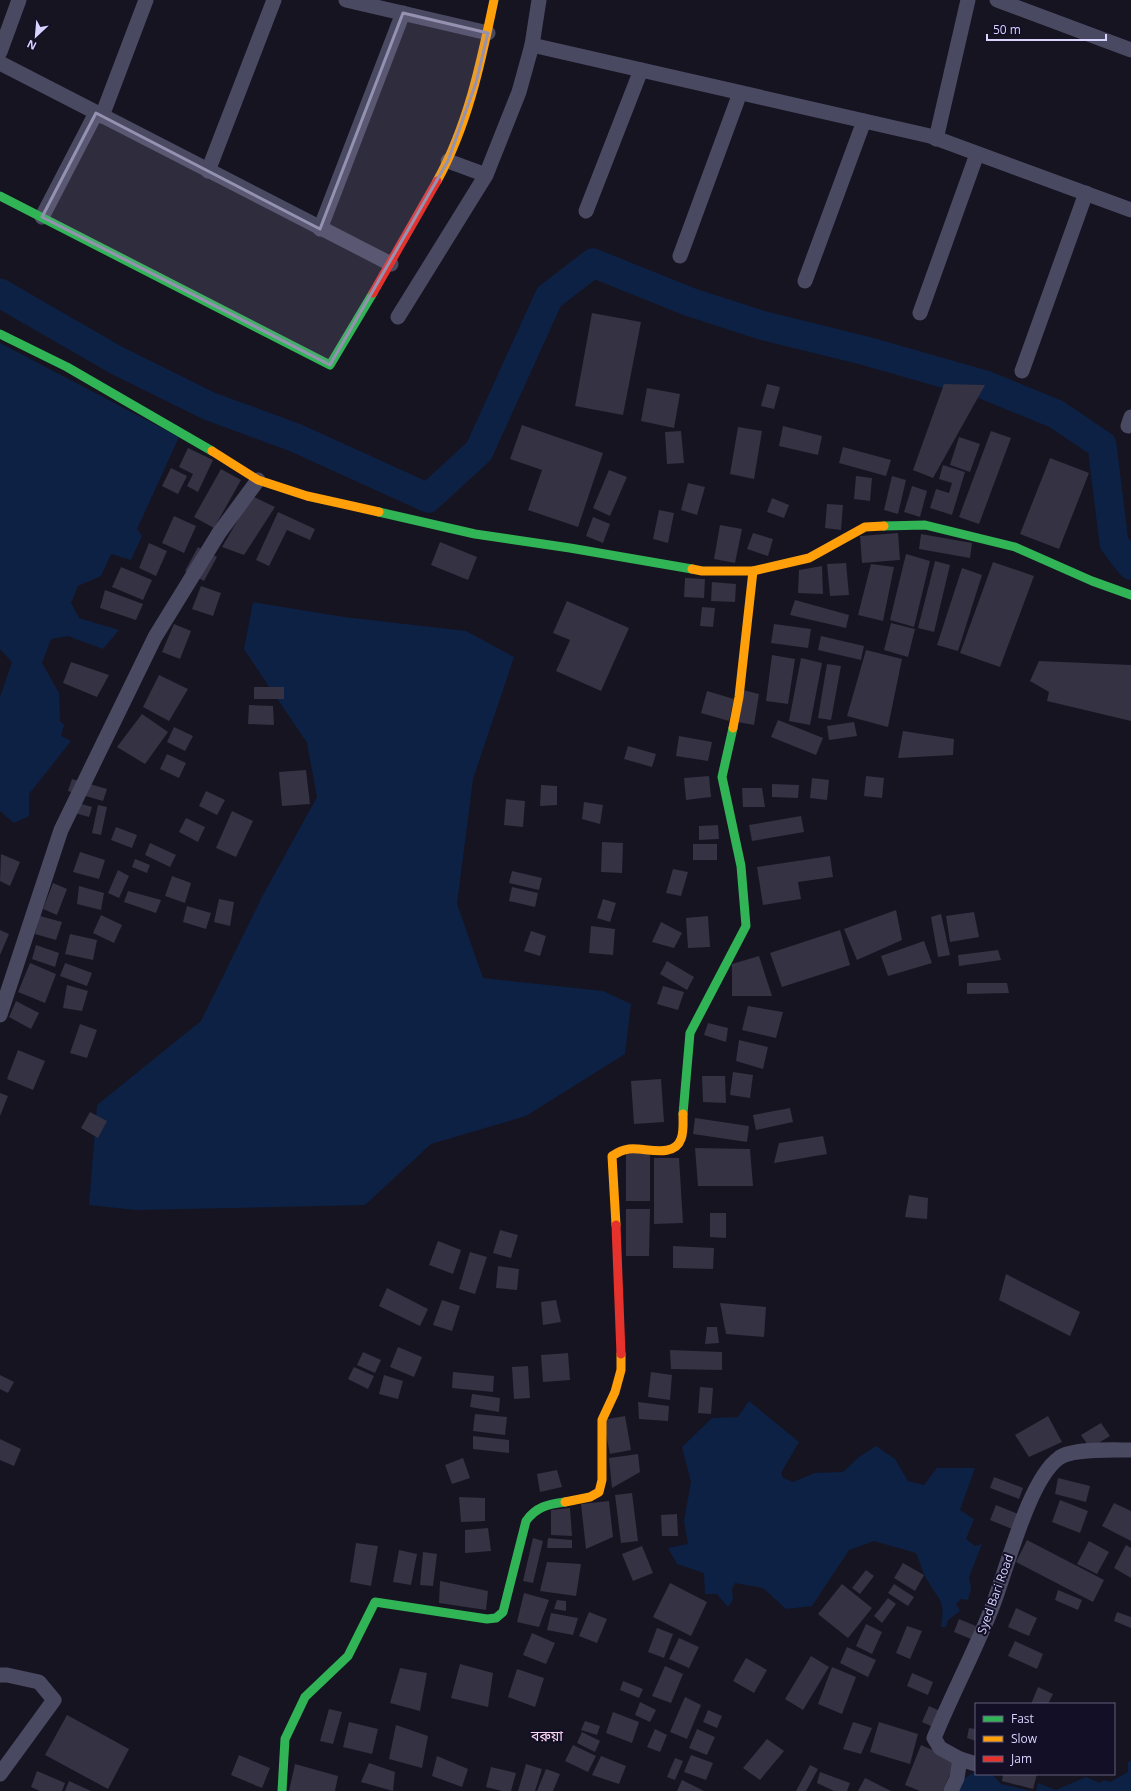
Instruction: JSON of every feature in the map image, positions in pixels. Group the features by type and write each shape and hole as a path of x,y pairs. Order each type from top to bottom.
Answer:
{"street":[{"path":"0,52 19,0"},
{"path":"42,218 99,114 146,0"},
{"path":"208,171 274,0"},
{"path":"346,0 488,33"},
{"path":"0,196 330,365 391,264 448,160 476,83 494,0"},
{"path":"398,317 486,175 519,92 532,45 539,0"},
{"path":"936,139 968,0"},
{"path":"997,0 1131,50"},
{"path":"320,229 403,13"},
{"path":"532,45 864,121 936,139 1131,210"},
{"path":"0,63 320,229 391,264"},
{"path":"586,211 641,70"},
{"path":"680,256 740,93"},
{"path":"805,281 864,121"},
{"path":"920,313 977,154"},
{"path":"448,160 486,175"},
{"path":"1022,371 1086,194"},
{"path":"0,334 67,367 180,431 258,480 307,496 475,534 570,548 702,571 753,571 809,558 865,527 925,525 1015,547 1092,581 1131,595"},
{"path":"0,1015 64,822 155,637 219,533 258,480"},
{"path":"282,1791 285,1739 305,1697 348,1656 375,1602 480,1618 496,1618 503,1612 526,1521 531,1512 540,1506 590,1498 599,1492 602,1480 602,1420 615,1392 621,1370 619,1275 612,1156 624,1149 671,1150 678,1146 681,1139 690,1033 746,926 741,866 722,777 739,697 753,571"},
{"name":"Syed Bari Road","path":"960,1759 940,1748 934,1738 950,1699 992,1609 1027,1508 1045,1474 1059,1458 1084,1451 1131,1450"},
{"path":"0,1675 7,1674 39,1682 54,1700 0,1774"},
{"path":"951,1791 957,1778 960,1759 975,1764"}],"highlighted area":[{"path":"403,13 488,33 476,83 448,161 330,365 42,217 96,113 320,229"}],"water":[{"path":"0,343 179,437 137,529 142,536 131,560 111,554 101,576 78,586 71,603 79,618 119,630 103,649 68,636 51,639 42,663 59,693 60,721 64,725 61,736 71,741 29,794 29,816 14,823 0,811 0,697 12,662 0,649"},
{"path":"253,602 344,617 466,631 514,657 473,779 457,904 483,978 603,991 631,1004 625,1054 526,1116 431,1144 365,1205 136,1210 89,1205 97,1105 201,1021 262,897 317,797 307,743 244,649"},
{"path":"749,1401 799,1442 781,1473 783,1478 793,1482 815,1473 843,1472 859,1457 876,1446 895,1459 908,1481 924,1485 937,1468 975,1468 960,1510 974,1519 966,1539 975,1546 982,1544 969,1577 971,1589 968,1600 961,1599 956,1604 960,1611 948,1620 946,1627 941,1627 941,1602 925,1576 916,1553 874,1541 849,1550 812,1606 786,1609 763,1588 735,1583 732,1589 733,1600 728,1607 717,1594 705,1594 704,1573 677,1564 668,1548 688,1544 684,1521 691,1482 682,1447 712,1418 738,1417"},
{"path":"1131,1761 1131,1791 1036,1791 1038,1783 1056,1790 1086,1777 1100,1783 1104,1780 1110,1782 1128,1772 1128,1762"},
{"path":"975,1772 975,1775 993,1775 1001,1784 1032,1791 953,1791 956,1784"}],"building":[{"path":"592,313 641,322 623,415 575,406"},
{"path":"767,384 780,387 774,409 761,406"},
{"path":"944,384 985,385 933,478 913,470"},
{"path":"647,388 680,394 674,428 641,421"},
{"path":"522,425 603,453 578,527 528,510 542,470 510,459"},
{"path":"783,426 822,436 818,455 779,446"},
{"path":"738,427 762,431 754,479 730,474"},
{"path":"681,431 684,463 667,464 665,432"},
{"path":"991,431 1011,438 979,524 959,517"},
{"path":"959,437 980,444 970,472 950,465"},
{"path":"843,447 891,460 886,476 839,463"},
{"path":"188,448 213,460 198,492 187,486 193,474 179,467"},
{"path":"1050,458 1089,473 1059,549 1020,534"},
{"path":"943,465 965,472 952,515 930,508 936,489 949,493 952,483 939,479"},
{"path":"171,468 187,476 178,494 162,486"},
{"path":"221,469 241,480 214,528 194,517"},
{"path":"609,470 627,477 610,516 593,508"},
{"path":"856,476 872,478 870,501 854,499"},
{"path":"892,476 906,480 898,514 884,510"},
{"path":"688,483 705,487 697,515 681,510"},
{"path":"912,486 927,491 920,517 904,512"},
{"path":"252,496 275,507 244,555 222,547"},
{"path":"772,498 789,505 784,518 767,512"},
{"path":"827,504 843,505 841,530 825,528"},
{"path":"659,510 674,513 668,543 653,539"},
{"path":"278,512 315,529 310,540 287,530 269,566 256,560"},
{"path":"174,516 196,526 184,553 162,543"},
{"path":"593,517 610,524 603,543 586,536"},
{"path":"720,525 742,529 735,563 714,559"},
{"path":"753,533 773,539 768,556 747,549"},
{"path":"898,533 900,560 862,563 860,536"},
{"path":"921,534 972,543 970,558 919,549"},
{"path":"440,542 477,557 468,580 431,565"},
{"path":"149,543 167,551 156,576 139,568"},
{"path":"198,547 217,557 204,581 185,571"},
{"path":"906,554 930,561 914,627 890,620"},
{"path":"935,561 950,565 934,632 918,628"},
{"path":"993,562 1034,576 1000,667 960,653"},
{"path":"846,563 849,595 830,596 827,564"},
{"path":"871,564 894,567 883,621 858,615"},
{"path":"822,566 823,594 798,593 799,570"},
{"path":"121,567 152,580 143,600 112,587"},
{"path":"962,568 982,575 958,651 937,645"},
{"path":"685,578 705,579 704,598 684,597"},
{"path":"712,582 736,584 735,602 711,601"},
{"path":"201,586 221,593 213,616 192,609"},
{"path":"105,590 143,604 136,620 100,608"},
{"path":"795,600 849,615 846,628 790,615"},
{"path":"567,601 629,628 601,691 556,671 570,640 553,633"},
{"path":"702,607 715,608 713,627 700,626"},
{"path":"891,623 915,629 908,657 884,650"},
{"path":"174,624 191,631 180,659 162,652"},
{"path":"774,624 811,629 808,648 771,643"},
{"path":"821,636 864,646 861,660 818,650"},
{"path":"866,650 902,659 888,727 847,716"},
{"path":"772,655 795,659 788,704 766,701"},
{"path":"801,658 822,663 810,725 789,721"},
{"path":"1039,661 1131,665 1131,721 1047,701 1049,692 1030,681"},
{"path":"71,662 109,675 97,697 63,683"},
{"path":"827,664 841,666 831,720 818,718"},
{"path":"159,675 188,689 169,721 143,707"},
{"path":"254,687 284,687 284,699 254,699"},
{"path":"743,690 759,694 754,725 738,722"},
{"path":"707,691 734,699 729,721 701,713"},
{"path":"249,705 273,706 274,725 248,724"},
{"path":"142,714 168,732 145,764 117,747"},
{"path":"778,720 823,738 816,755 771,737"},
{"path":"854,722 857,736 829,740 827,726"},
{"path":"174,727 193,736 185,751 167,742"},
{"path":"903,731 954,739 953,755 898,758"},
{"path":"679,736 712,742 708,761 676,756"},
{"path":"628,746 656,754 652,767 624,759"},
{"path":"167,754 186,763 179,778 160,769"},
{"path":"306,770 310,804 282,806 279,772"},
{"path":"709,776 711,797 686,800 684,778"},
{"path":"866,776 884,778 882,798 864,796"},
{"path":"812,778 829,780 827,800 810,798"},
{"path":"72,779 107,789 103,801 68,791"},
{"path":"772,784 799,785 798,798 772,797"},
{"path":"541,785 557,786 557,805 540,806"},
{"path":"742,788 762,788 765,807 743,807"},
{"path":"206,791 225,800 217,815 199,806"},
{"path":"506,799 525,801 523,827 504,825"},
{"path":"71,801 92,807 89,817 68,811"},
{"path":"584,802 603,805 600,824 582,819"},
{"path":"98,805 107,807 101,835 92,833"},
{"path":"232,811 253,821 236,857 216,848"},
{"path":"801,816 804,832 752,841 749,825"},
{"path":"186,818 205,827 198,842 179,832"},
{"path":"718,825 719,839 699,840 699,826"},
{"path":"116,827 137,835 132,848 111,840"},
{"path":"602,842 623,843 622,873 601,872"},
{"path":"150,843 176,855 170,867 145,855"},
{"path":"693,844 717,844 717,860 693,860"},
{"path":"80,852 105,860 99,879 73,872"},
{"path":"1,854 20,862 10,886 0,881"},
{"path":"830,856 833,877 798,882 801,899 763,905 757,867"},
{"path":"135,859 150,865 147,873 132,867"},
{"path":"673,869 688,872 681,896 666,893"},
{"path":"118,870 129,876 119,898 108,893"},
{"path":"512,871 542,878 539,890 509,883"},
{"path":"172,876 191,883 185,903 165,896"},
{"path":"53,883 67,889 57,915 43,909"},
{"path":"79,886 104,893 101,910 77,904"},
{"path":"512,887 538,893 535,907 509,901"},
{"path":"128,891 161,900 156,913 124,902"},
{"path":"219,899 234,902 230,926 214,922"},
{"path":"603,899 616,903 610,922 597,918"},
{"path":"187,906 211,913 206,929 183,922"},
{"path":"896,910 902,940 857,960 844,929"},
{"path":"974,912 979,937 950,942 946,916"},
{"path":"941,914 950,955 938,957 931,917"},
{"path":"101,915 122,925 114,943 93,933"},
{"path":"40,916 62,922 56,940 35,934"},
{"path":"708,916 710,947 688,948 686,918"},
{"path":"661,922 682,933 674,948 652,942"},
{"path":"591,926 615,929 613,955 589,953"},
{"path":"0,930 9,934 0,955"},
{"path":"840,930 850,965 782,987 770,953"},
{"path":"531,931 546,936 540,956 524,951"},
{"path":"70,934 97,940 93,960 65,954"},
{"path":"924,941 932,963 888,976 881,956"},
{"path":"36,945 59,953 55,967 32,959"},
{"path":"998,950 1001,960 959,966 958,955"},
{"path":"759,956 772,996 732,996 732,964"},
{"path":"667,961 694,977 687,990 660,974"},
{"path":"30,963 56,974 45,1003 18,992"},
{"path":"65,963 92,973 87,986 60,976"},
{"path":"967,983 1007,983 1009,993 967,994"},
{"path":"67,985 88,991 82,1011 63,1008"},
{"path":"663,986 684,992 678,1010 657,1004"},
{"path":"16,1001 39,1013 31,1029 9,1017"},
{"path":"748,1006 783,1012 776,1038 742,1030"},
{"path":"708,1023 728,1028 726,1042 704,1035"},
{"path":"80,1024 97,1030 87,1058 70,1053"},
{"path":"739,1040 768,1047 763,1069 736,1061"},
{"path":"18,1050 45,1061 33,1090 7,1079"},
{"path":"733,1072 753,1075 750,1098 730,1095"},
{"path":"702,1076 725,1076 726,1103 703,1102"},
{"path":"661,1079 664,1122 634,1124 631,1081"},
{"path":"0,1093 8,1096 0,1116"},
{"path":"790,1108 793,1122 756,1130 753,1115"},
{"path":"90,1112 107,1121 98,1138 81,1128"},
{"path":"695,1118 749,1126 747,1142 693,1134"},
{"path":"823,1136 827,1154 774,1163 779,1143"},
{"path":"695,1148 750,1149 753,1186 698,1186"},
{"path":"626,1153 650,1153 650,1201 626,1201"},
{"path":"654,1158 679,1158 683,1223 654,1224"},
{"path":"909,1195 928,1198 927,1219 905,1217"},
{"path":"626,1209 650,1209 649,1256 626,1256"},
{"path":"710,1213 726,1213 726,1238 710,1237"},
{"path":"500,1230 518,1235 511,1258 493,1253"},
{"path":"438,1241 461,1250 453,1274 429,1265"},
{"path":"673,1246 714,1248 713,1269 673,1268"},
{"path":"470,1252 487,1257 475,1294 459,1289"},
{"path":"498,1266 519,1269 517,1290 496,1288"},
{"path":"1006,1274 1080,1312 1070,1336 999,1300"},
{"path":"387,1288 428,1309 420,1326 379,1306"},
{"path":"442,1300 460,1306 452,1331 433,1325"},
{"path":"556,1300 561,1322 543,1325 541,1302"},
{"path":"720,1303 766,1307 764,1337 726,1334"},
{"path":"707,1327 717,1327 719,1343 705,1344"},
{"path":"398,1347 422,1357 414,1377 390,1367"},
{"path":"670,1350 722,1352 722,1370 671,1369"},
{"path":"363,1352 381,1360 375,1373 357,1365"},
{"path":"568,1353 570,1380 543,1382 541,1355"},
{"path":"528,1366 530,1398 514,1399 512,1367"},
{"path":"354,1367 374,1376 368,1389 348,1379"},
{"path":"453,1372 494,1376 493,1392 452,1388"},
{"path":"651,1372 672,1375 670,1400 648,1397"},
{"path":"0,1375 14,1382 8,1393 0,1389"},
{"path":"384,1375 403,1381 398,1399 379,1394"},
{"path":"700,1387 713,1388 711,1414 698,1413"},
{"path":"472,1394 500,1398 499,1412 470,1407"},
{"path":"638,1402 669,1406 668,1421 639,1419"},
{"path":"475,1414 507,1417 505,1435 473,1431"},
{"path":"625,1416 631,1450 610,1454 603,1420"},
{"path":"1048,1416 1062,1442 1029,1457 1015,1435"},
{"path":"1101,1423 1110,1436 1090,1448 1081,1435"},
{"path":"473,1436 509,1440 509,1453 473,1449"},
{"path":"0,1439 21,1449 14,1466 0,1460"},
{"path":"638,1454 640,1472 612,1488 609,1458"},
{"path":"463,1458 470,1478 452,1484 445,1465"},
{"path":"557,1470 562,1487 540,1492 537,1474"},
{"path":"994,1477 1023,1488 1019,1499 990,1488"},
{"path":"1058,1478 1090,1486 1086,1502 1055,1494"},
{"path":"632,1493 638,1541 621,1543 615,1495"},
{"path":"459,1497 485,1498 485,1521 461,1522"},
{"path":"1060,1500 1088,1511 1080,1533 1052,1522"},
{"path":"609,1501 613,1537 586,1549 581,1504"},
{"path":"1114,1503 1131,1511 1131,1541 1102,1526"},
{"path":"996,1505 1023,1516 1017,1531 990,1520"},
{"path":"570,1508 572,1536 551,1535 551,1510"},
{"path":"677,1514 678,1536 662,1536 661,1515"},
{"path":"488,1528 491,1551 465,1553 465,1530"},
{"path":"533,1538 543,1541 533,1583 523,1581"},
{"path":"548,1538 572,1540 572,1548 547,1548"},
{"path":"1027,1540 1104,1580 1093,1602 1016,1562"},
{"path":"1089,1541 1109,1552 1097,1574 1077,1564"},
{"path":"356,1543 378,1546 371,1586 350,1582"},
{"path":"1126,1545 1131,1548 1131,1578 1114,1568"},
{"path":"642,1546 653,1573 633,1581 622,1554"},
{"path":"399,1550 417,1554 411,1585 393,1582"},
{"path":"423,1552 437,1554 433,1586 420,1585"},
{"path":"547,1562 581,1564 576,1596 540,1591"},
{"path":"903,1563 924,1575 915,1591 894,1578"},
{"path":"866,1570 874,1576 860,1594 852,1588"},
{"path":"440,1581 488,1591 486,1610 439,1603"},
{"path":"670,1583 707,1602 691,1636 653,1617"},
{"path":"842,1584 872,1608 848,1638 818,1614"},
{"path":"894,1584 914,1597 908,1606 888,1593"},
{"path":"1058,1590 1082,1600 1078,1610 1055,1600"},
{"path":"524,1593 549,1600 539,1627 517,1622"},
{"path":"888,1598 896,1604 882,1623 874,1616"},
{"path":"557,1600 566,1601 566,1611 554,1609"},
{"path":"1016,1608 1037,1618 1029,1636 1008,1627"},
{"path":"589,1612 607,1619 597,1643 579,1636"},
{"path":"1117,1612 1131,1617 1131,1628 1114,1621"},
{"path":"551,1613 578,1618 573,1635 547,1630"},
{"path":"959,1619 976,1626 971,1639 954,1632"},
{"path":"866,1624 882,1632 872,1654 856,1646"},
{"path":"907,1626 922,1631 910,1659 896,1653"},
{"path":"657,1628 673,1634 664,1658 648,1652"},
{"path":"532,1633 555,1643 546,1664 523,1655"},
{"path":"679,1638 699,1647 689,1668 669,1659"},
{"path":"1015,1641 1043,1654 1037,1669 1008,1656"},
{"path":"847,1647 876,1660 868,1677 840,1663"},
{"path":"811,1656 829,1667 803,1710 785,1699"},
{"path":"746,1658 767,1670 754,1693 733,1681"},
{"path":"460,1664 493,1673 488,1707 451,1698"},
{"path":"665,1666 683,1674 671,1703 652,1696"},
{"path":"832,1667 856,1677 842,1714 818,1704"},
{"path":"400,1668 427,1673 420,1711 390,1703"},
{"path":"517,1669 544,1678 535,1707 508,1697"},
{"path":"912,1673 933,1682 928,1695 907,1686"},
{"path":"623,1681 643,1689 639,1698 620,1690"},
{"path":"1038,1687 1053,1694 1048,1703 1031,1703"},
{"path":"685,1697 701,1705 687,1739 670,1732"},
{"path":"640,1702 656,1710 650,1722 635,1715"},
{"path":"929,1706 940,1711 933,1727 922,1722"},
{"path":"329,1709 342,1712 333,1744 320,1741"},
{"path":"708,1710 722,1716 717,1728 703,1722"},
{"path":"613,1712 639,1722 632,1743 606,1733"},
{"path":"67,1715 129,1749 108,1789 45,1755"},
{"path":"585,1721 600,1726 597,1735 581,1730"},
{"path":"349,1722 378,1729 372,1754 343,1747"},
{"path":"853,1722 872,1728 861,1754 843,1749"},
{"path":"879,1722 918,1734 910,1764 870,1752"},
{"path":"396,1725 428,1736 422,1768 389,1759"},
{"path":"969,1728 975,1729 975,1741 967,1738"},
{"path":"655,1729 667,1735 660,1752 647,1747"},
{"path":"697,1729 715,1737 707,1755 689,1748"},
{"path":"582,1732 600,1741 595,1752 577,1743"},
{"path":"767,1739 784,1751 760,1780 743,1768"},
{"path":"573,1745 596,1756 588,1772 565,1761"},
{"path":"921,1745 956,1760 943,1791 920,1791 905,1785"},
{"path":"239,1755 270,1768 262,1788 231,1775"},
{"path":"691,1755 713,1763 706,1780 684,1772"},
{"path":"437,1756 468,1769 462,1787 432,1776"},
{"path":"601,1756 626,1766 619,1784 592,1775"},
{"path":"675,1758 683,1761 675,1780 667,1777"},
{"path":"369,1763 395,1772 393,1791 361,1782"},
{"path":"295,1764 338,1776 335,1791 289,1791"},
{"path":"526,1764 542,1769 535,1791 518,1791"},
{"path":"810,1765 818,1769 806,1791 796,1791"},
{"path":"491,1767 516,1773 511,1791 502,1791 486,1787"},
{"path":"546,1769 560,1774 553,1791 537,1791"},
{"path":"37,1771 65,1783 62,1791 40,1791 31,1787"},
{"path":"820,1772 850,1783 847,1791 834,1791 817,1783"},
{"path":"1003,1775 1037,1775 1033,1789 1002,1781"},
{"path":"865,1778 891,1791 858,1791"},
{"path":"682,1780 704,1791 677,1791"},
{"path":"69,1781 91,1791 65,1791"}],"waterway":[{"path":"0,293 116,360 209,406 296,438 428,498 479,451 549,297 593,263 690,302 761,325 866,351 985,385 1056,414 1102,445 1114,543 1131,565"}],"traffic: fast":[{"path":"0,196 330,365 373,293"},
{"path":"0,334 67,367 212,451"},
{"path":"379,512 475,534 570,548 692,569"},
{"path":"884,526 925,525 1015,547 1092,581 1131,595"},
{"path":"683,1114 690,1033 746,926 741,866 722,777 733,728"},
{"path":"282,1791 285,1739 305,1697 348,1656 375,1602 487,1619 496,1618 503,1612 526,1521 538,1509 565,1502"}],"traffic: slow":[{"path":"437,181 457,138 472,93 494,0"},
{"path":"212,451 258,480 307,496 379,512"},
{"path":"692,569 702,571 753,571 809,558 865,527 884,526"},
{"path":"733,728 739,697 753,571"},
{"path":"616,1225 612,1156 620,1151 629,1149 658,1151 672,1149 677,1145 682,1136 683,1114"},
{"path":"565,1502 590,1497 599,1492 602,1480 602,1420 615,1392 621,1370 621,1354"}],"traffic: jam":[{"path":"373,293 437,181"},
{"path":"616,1225 621,1354"}],"district":[{"name":"বরুয়া","path":"547,1735"}]}
